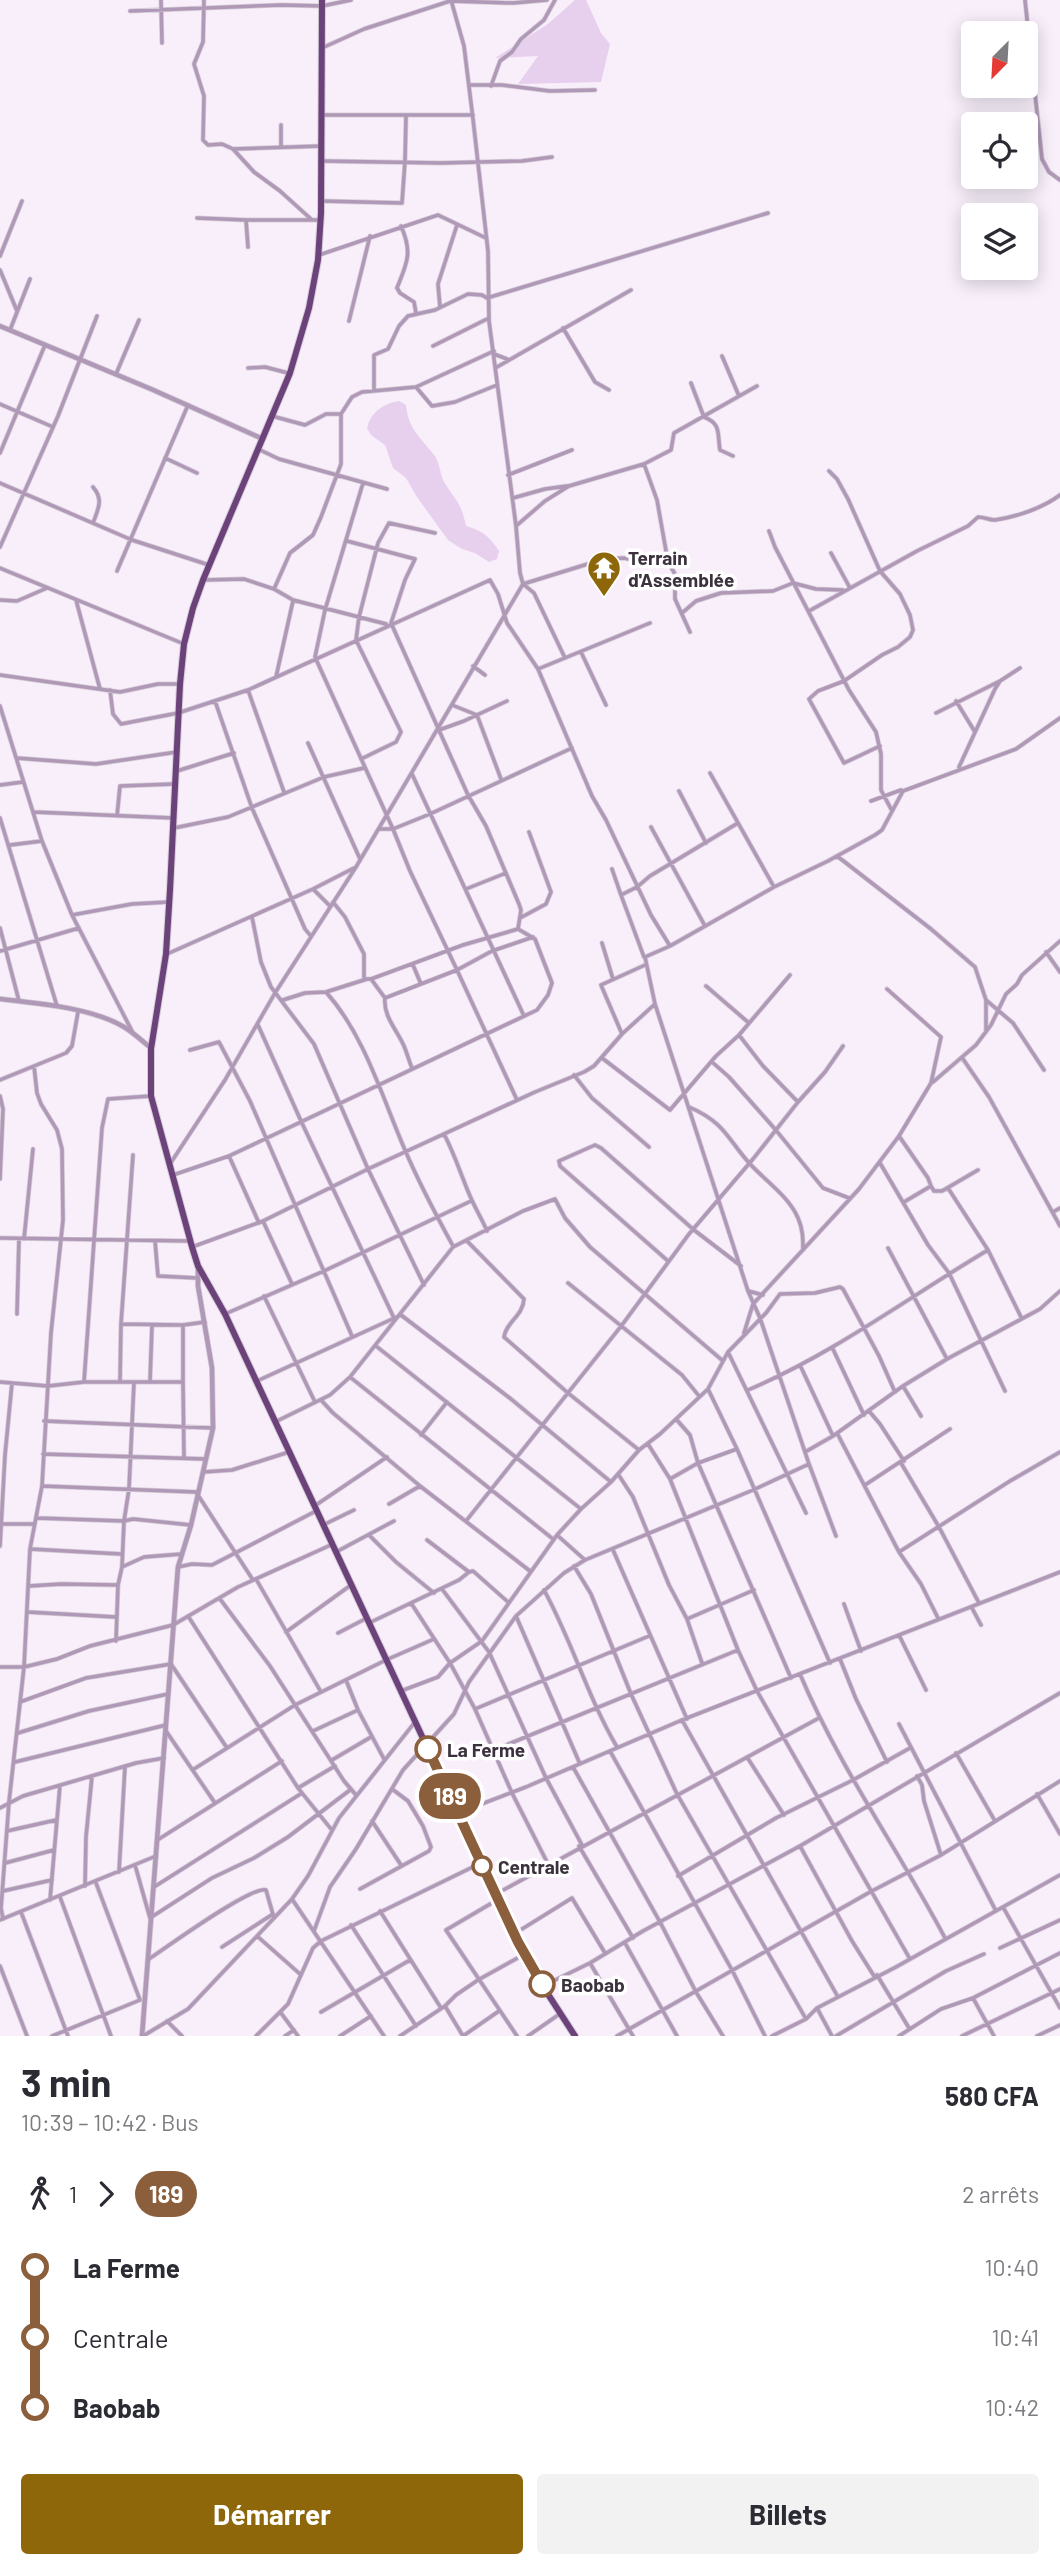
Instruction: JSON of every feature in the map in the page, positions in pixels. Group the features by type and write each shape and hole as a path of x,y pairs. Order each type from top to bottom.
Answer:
{"highway":[{"path":"322,3 322,201 319,256 309,308 290,373 203,580 184,644 166,954 151,1049 151,1096 198,1266 225,1314 257,1381 514,1934 575,2036"}],"street":[{"path":"161,0 162,43"},
{"path":"204,0 203,42 194,64 204,96 203,140 208,145 222,144 233,149 254,172 281,191 312,219"},
{"path":"130,11 351,0"},
{"path":"322,48 364,29 450,1 513,3 547,0"},
{"path":"491,86 500,61 512,52 521,38 544,20 555,0"},
{"path":"1025,0 1042,159 1049,172 1060,180"},
{"path":"450,1 463,41 473,115 488,251 489,318 520,573 523,584 534,593 565,658"},
{"path":"469,85 550,91 595,90"},
{"path":"322,116 473,115"},
{"path":"322,201 402,203 406,116"},
{"path":"281,125 281,147"},
{"path":"233,149 322,146"},
{"path":"321,160 522,161 552,157"},
{"path":"0,256 2,244 22,201"},
{"path":"374,391 374,355 388,349 403,320 416,313 440,307 468,294 487,298 768,213"},
{"path":"319,256 370,236 438,215 486,238"},
{"path":"197,218 321,220"},
{"path":"246,220 247,247"},
{"path":"440,307 438,284 457,225"},
{"path":"401,226 408,241 409,252 397,288 414,302 416,313"},
{"path":"349,321 370,236"},
{"path":"0,270 17,311"},
{"path":"10,330 30,279"},
{"path":"495,368 631,290"},
{"path":"0,547 53,427 97,316"},
{"path":"433,346 489,318"},
{"path":"116,374 139,320"},
{"path":"0,326 262,439"},
{"path":"563,328 595,382 609,390"},
{"path":"0,453 45,345"},
{"path":"494,352 508,359"},
{"path":"274,589 292,550 314,533 341,464 341,414 352,397 362,392 416,387 494,352"},
{"path":"722,356 739,396"},
{"path":"248,368 290,373"},
{"path":"691,383 704,417 716,424 720,450 733,456"},
{"path":"416,387 432,406 455,402 497,385"},
{"path":"512,499 644,464 671,450 674,433 757,386"},
{"path":"0,404 53,427"},
{"path":"117,571 188,405"},
{"path":"272,416 305,425 326,414 341,414"},
{"path":"258,449 279,459 387,489"},
{"path":"508,475 572,450"},
{"path":"165,458 197,473"},
{"path":"644,464 657,500 668,562 675,574 674,595 690,632"},
{"path":"829,471 837,479 848,499 880,571 900,594 913,625 912,634 898,647 844,681 830,685 808,698 842,761 846,763 880,746"},
{"path":"0,483 132,540 209,565"},
{"path":"363,483 325,610 315,657 387,814 410,871 517,1100"},
{"path":"516,526 569,486"},
{"path":"93,487 98,493 100,504 93,523"},
{"path":"553,487 555,494"},
{"path":"809,611 968,526 978,517 995,520 1011,516 1045,505 1060,495"},
{"path":"361,759 396,742 401,732 356,640 359,617 377,550 389,523 435,533"},
{"path":"769,531 844,681 871,724 880,746 880,784 883,796 892,811"},
{"path":"347,541 415,559 389,624 506,873 519,904 518,929"},
{"path":"831,553 848,589"},
{"path":"169,1165 361,859 523,584 604,559 624,558 638,561 656,557 668,562"},
{"path":"0,568 184,644"},
{"path":"203,580 244,579 325,610 389,624"},
{"path":"110,690 113,714 121,724 178,713 248,690 315,657 490,580 511,630 538,669 592,796 651,915 670,946"},
{"path":"682,613 695,601 706,596 773,590 793,583 816,589 848,589"},
{"path":"0,600 17,601 47,588"},
{"path":"75,599 100,689"},
{"path":"276,677 293,600"},
{"path":"538,669 650,623"},
{"path":"580,652 606,705"},
{"path":"473,666 485,675"},
{"path":"936,713 1000,681 1020,667"},
{"path":"0,675 124,692 158,684 180,684"},
{"path":"958,769 1000,681"},
{"path":"248,690 284,792"},
{"path":"215,701 252,808 305,929 311,935"},
{"path":"439,730 507,701"},
{"path":"956,701 975,733"},
{"path":"451,705 477,715 501,779"},
{"path":"0,706 42,841 72,915 133,1033"},
{"path":"870,801 1016,749 1060,718"},
{"path":"308,743 361,859"},
{"path":"379,829 393,829 430,814 572,748"},
{"path":"16,758 96,764 177,752"},
{"path":"177,771 234,753"},
{"path":"174,828 219,819 324,777 364,768"},
{"path":"710,773 774,887"},
{"path":"412,774 524,1016"},
{"path":"0,785 23,782"},
{"path":"117,816 120,786 176,784"},
{"path":"645,957 670,946 882,830 897,797 909,787"},
{"path":"679,791 706,843"},
{"path":"34,812 175,818"},
{"path":"0,818 57,1008"},
{"path":"621,895 738,822"},
{"path":"651,827 705,926"},
{"path":"520,918 546,904 551,892 529,832"},
{"path":"10,845 42,841"},
{"path":"837,856 975,967 986,1000 986,1032"},
{"path":"166,954 313,889 356,867"},
{"path":"612,869 645,957 655,1004 748,1291 760,1318 836,1536"},
{"path":"465,890 506,873"},
{"path":"313,889 345,917 364,954 364,979"},
{"path":"72,915 132,904 169,902"},
{"path":"251,917 266,977 314,1044 368,1169 425,1285"},
{"path":"0,928 2,951 19,1001"},
{"path":"2,951 79,928"},
{"path":"171,1176 229,1156 524,1016 544,1003 552,983 544,958 533,937 518,929 371,979 326,992 305,993 282,1000"},
{"path":"385,998 457,970 492,951 533,937"},
{"path":"931,1083 963,1059 986,1032 999,1012 1006,993 1060,941"},
{"path":"602,943 613,979"},
{"path":"1046,952 1060,972"},
{"path":"413,965 421,984"},
{"path":"622,1034 600,988 603,983 646,965"},
{"path":"601,1057 667,1110 672,1109 790,975"},
{"path":"371,979 385,998 389,1019 404,1046 412,1068"},
{"path":"706,986 749,1023"},
{"path":"744,1335 753,1304 803,1252 880,1163 931,1083 941,1037 887,989"},
{"path":"326,992 343,1011 378,1084 406,1152 453,1247"},
{"path":"0,999 78,1012 113,1022 133,1033 151,1049"},
{"path":"986,1000 1017,1028 1044,1070"},
{"path":"0,1238 191,1244 261,1222 368,1169 590,1069 622,1034 655,1004"},
{"path":"0,1080 66,1053 72,1046 78,1012"},
{"path":"258,1025 394,1319"},
{"path":"739,1035 763,1066 798,1102"},
{"path":"190,1050 218,1042 250,1101 352,1336"},
{"path":"466,1521 622,1325 668,1261 825,1072 842,1046"},
{"path":"963,1059 995,1107 1060,1226"},
{"path":"712,1062 729,1077 775,1129 823,1188 849,1198"},
{"path":"34,1066 41,1104 57,1130 62,1149 64,1182 44,1421 42,1486 30,1549 24,1667 9,1802 2,1920 156,1856"},
{"path":"574,1076 592,1098 649,1147"},
{"path":"0,1096 3,1109 0,1179"},
{"path":"84,1382 102,1129 108,1099 151,1096"},
{"path":"689,1107 703,1113 726,1131 750,1164 778,1190 798,1216 803,1232 803,1252"},
{"path":"444,1134 454,1153 471,1201 481,1214 487,1231"},
{"path":"899,1136 936,1192 978,1170"},
{"path":"668,1261 568,1174 559,1161 595,1145 694,1230 741,1266"},
{"path":"24,1239 33,1149"},
{"path":"120,1381 121,1324 133,1155"},
{"path":"229,1156 292,1284"},
{"path":"880,1163 929,1245 950,1273 1005,1391"},
{"path":"904,1202 931,1186"},
{"path":"948,1188 988,1250 1021,1317"},
{"path":"275,1422 335,1392 376,1346 453,1247 523,1211 555,1199 565,1218 590,1247 723,1361"},
{"path":"225,1314 324,1271 471,1201"},
{"path":"1053,1212 1060,1208"},
{"path":"18,1314 19,1239"},
{"path":"155,1241 158,1276 198,1278"},
{"path":"467,1241 524,1299 520,1315 506,1328 504,1337 639,1450"},
{"path":"888,1248 947,1359"},
{"path":"748,1390 780,1376 832,1347 988,1250"},
{"path":"142,2036 178,1567 191,1525 212,1428 212,1368 198,1266"},
{"path":"568,1283 682,1375 699,1396"},
{"path":"401,1691 438,1677 450,1663 482,1641 555,1537 580,1509 618,1475 639,1450 708,1389 728,1352 780,1294 815,1293 840,1287 844,1289 895,1392"},
{"path":"748,1291 763,1295"},
{"path":"805,1452 835,1435 903,1386 1021,1317 1040,1309 1060,1292"},
{"path":"264,1296 315,1403"},
{"path":"257,1381 401,1315"},
{"path":"401,1315 611,1482"},
{"path":"121,1324 152,1326 205,1322"},
{"path":"183,1325 184,1458"},
{"path":"150,1381 152,1326"},
{"path":"376,1346 580,1509"},
{"path":"832,1347 864,1415"},
{"path":"728,1352 806,1513"},
{"path":"800,1365 835,1435 938,1618"},
{"path":"350,1377 490,1490 585,1560"},
{"path":"116,1640 134,1381"},
{"path":"0,1382 48,1386 84,1382 183,1382"},
{"path":"0,1546 12,1383"},
{"path":"903,1386 921,1416"},
{"path":"708,1389 830,1663"},
{"path":"321,1399 333,1413 421,1486 530,1572"},
{"path":"421,1435 447,1402"},
{"path":"869,1411 903,1462 979,1603"},
{"path":"676,1419 690,1435 698,1463 791,1678"},
{"path":"44,1421 212,1428"},
{"path":"865,1485 950,1429"},
{"path":"648,1444 670,1479 757,1691 909,1959"},
{"path":"670,1479 698,1463 737,1449"},
{"path":"201,1472 232,1470 289,1452"},
{"path":"899,1552 1060,1452"},
{"path":"43,1454 205,1459"},
{"path":"178,1567 192,1564 212,1565 236,1553 315,1508 387,1457"},
{"path":"314,1931 330,1887 403,1770 454,1714 469,1682 516,1616 544,1590 585,1560 809,1464"},
{"path":"618,1475 633,1497 647,1534 687,1619 702,1663"},
{"path":"42,1486 196,1492"},
{"path":"389,1504 421,1486"},
{"path":"196,1492 255,1580 321,1692"},
{"path":"323,1525 354,1510"},
{"path":"37,1518 133,1520 191,1525"},
{"path":"0,1667 24,1667 57,1659 90,1646 173,1625 255,1580 370,1536 394,1521"},
{"path":"1,1524 34,1524"},
{"path":"370,1536 396,1562 434,1593"},
{"path":"427,1540 469,1572 473,1571 508,1602"},
{"path":"30,1549 121,1554"},
{"path":"613,1550 684,1720 712,1776 838,1997"},
{"path":"122,1567 144,1557 182,1554"},
{"path":"574,1566 590,1594 649,1735 677,1794 806,2019"},
{"path":"338,1633 443,1589 469,1572"},
{"path":"458,1813 938,1618 1060,1572"},
{"path":"29,1586 118,1585"},
{"path":"286,1632 351,1585"},
{"path":"443,1589 489,1652 546,1777 633,1938"},
{"path":"544,1590 564,1626 617,1748"},
{"path":"687,1619 754,1590"},
{"path":"219,1598 270,1666 356,1796"},
{"path":"411,1603 450,1663 475,1709 512,1793 548,1864"},
{"path":"844,1604 862,1651"},
{"path":"972,1607 981,1625"},
{"path":"27,1612 116,1617"},
{"path":"188,1616 298,1788 331,1830"},
{"path":"516,1616 580,1764"},
{"path":"898,1635 926,1690"},
{"path":"475,1709 649,1636"},
{"path":"194,1769 295,1705 434,1639"},
{"path":"494,1750 738,1650"},
{"path":"840,1659 887,1762"},
{"path":"20,1702 86,1678 171,1664"},
{"path":"171,1664 227,1748"},
{"path":"800,1674 819,1718 853,1780 909,1871 945,1938"},
{"path":"346,1680 358,1710 384,1759"},
{"path":"543,1986 590,1963 800,1846 1060,1693"},
{"path":"17,1733 89,1712 168,1694"},
{"path":"313,1731 358,1710"},
{"path":"517,2036 446,1930 548,1864 819,1718"},
{"path":"142,2036 188,2008 292,1899 308,1876 331,1830 415,1722"},
{"path":"898,1724 996,1911"},
{"path":"15,1762 167,1728"},
{"path":"167,1728 215,1802"},
{"path":"332,1760 371,1737"},
{"path":"678,1876 784,1815 910,1748"},
{"path":"610,1751 732,1970 765,2036"},
{"path":"956,1753 995,1821"},
{"path":"747,1757 784,1815"},
{"path":"0,1808 9,1802 60,1785 164,1758"},
{"path":"159,1839 282,1761"},
{"path":"119,1872 125,1766"},
{"path":"298,1788 335,1766"},
{"path":"573,1767 696,1992 723,2036"},
{"path":"85,1886 86,1837 92,1776"},
{"path":"917,1776 922,1785 924,1801 941,1855"},
{"path":"617,2036 870,1892 941,1855 1060,1781"},
{"path":"50,1900 60,1785"},
{"path":"360,1889 429,1851 431,1844 408,1801 392,1789"},
{"path":"150,1918 212,1878 277,1844 350,1790"},
{"path":"154,1887 302,1793"},
{"path":"1037,1794 1060,1834"},
{"path":"7,1831 56,1820"},
{"path":"372,1821 401,1865"},
{"path":"800,1846 835,1913 909,2028"},
{"path":"5,1863 54,1850"},
{"path":"256,2036 281,2013 292,1997 313,1948 321,1941 481,1863"},
{"path":"135,1865 150,1918"},
{"path":"772,2036 806,2019 817,2008 1060,1875"},
{"path":"3,1891 51,1880"},
{"path":"96,1883 143,2000"},
{"path":"149,1959 232,1903 259,1889 266,1890 274,1916"},
{"path":"60,1896 111,2036"},
{"path":"514,1934 572,1898 606,1953"},
{"path":"292,1899 384,2036"},
{"path":"1003,1907 1060,2008"},
{"path":"380,1911 463,2036 499,2011"},
{"path":"21,1912 68,2036"},
{"path":"222,1947 274,1916"},
{"path":"1000,1948 1060,1920"},
{"path":"351,1925 415,2026"},
{"path":"257,1935 300,1975"},
{"path":"624,1942 677,2036"},
{"path":"898,2036 941,2009 958,2001 974,1998 1060,1953"},
{"path":"400,2036 478,1980 525,1954"},
{"path":"817,2008 834,2036 946,1971 984,1954"},
{"path":"321,2012 411,1960"},
{"path":"590,1963 633,2036"},
{"path":"0,1966 27,2036"},
{"path":"962,2036 1060,1989"},
{"path":"974,1998 993,2036"},
{"path":"52,2036 143,2000"},
{"path":"281,2013 298,2036"},
{"path":"528,2036 561,2013"},
{"path":"340,2036 371,2016"},
{"path":"167,2021 182,2036"},
{"path":"1037,2036 1060,2025"},
{"path":"285,2036 294,2030"}],"shaded area":[{"path":"575,0 586,0 601,33 610,44 601,82 518,84 538,56 495,58 548,24"},
{"path":"399,401 406,405 412,427 437,459 444,482 460,507 466,526 489,538 499,551 497,559 489,562 448,540 406,478 393,468 385,445 371,435 367,428 374,413 387,404"}],"bus line":[{"name":"189","path":"428,1749 518,1942 542,1984"}],"place":[{"name":"Terrain d'Assemblée","path":"604,598"},
{"name":"La Ferme","path":"428,1749"},
{"name":"Centrale","path":"482,1866"},
{"name":"Baobab","path":"542,1984"}]}
